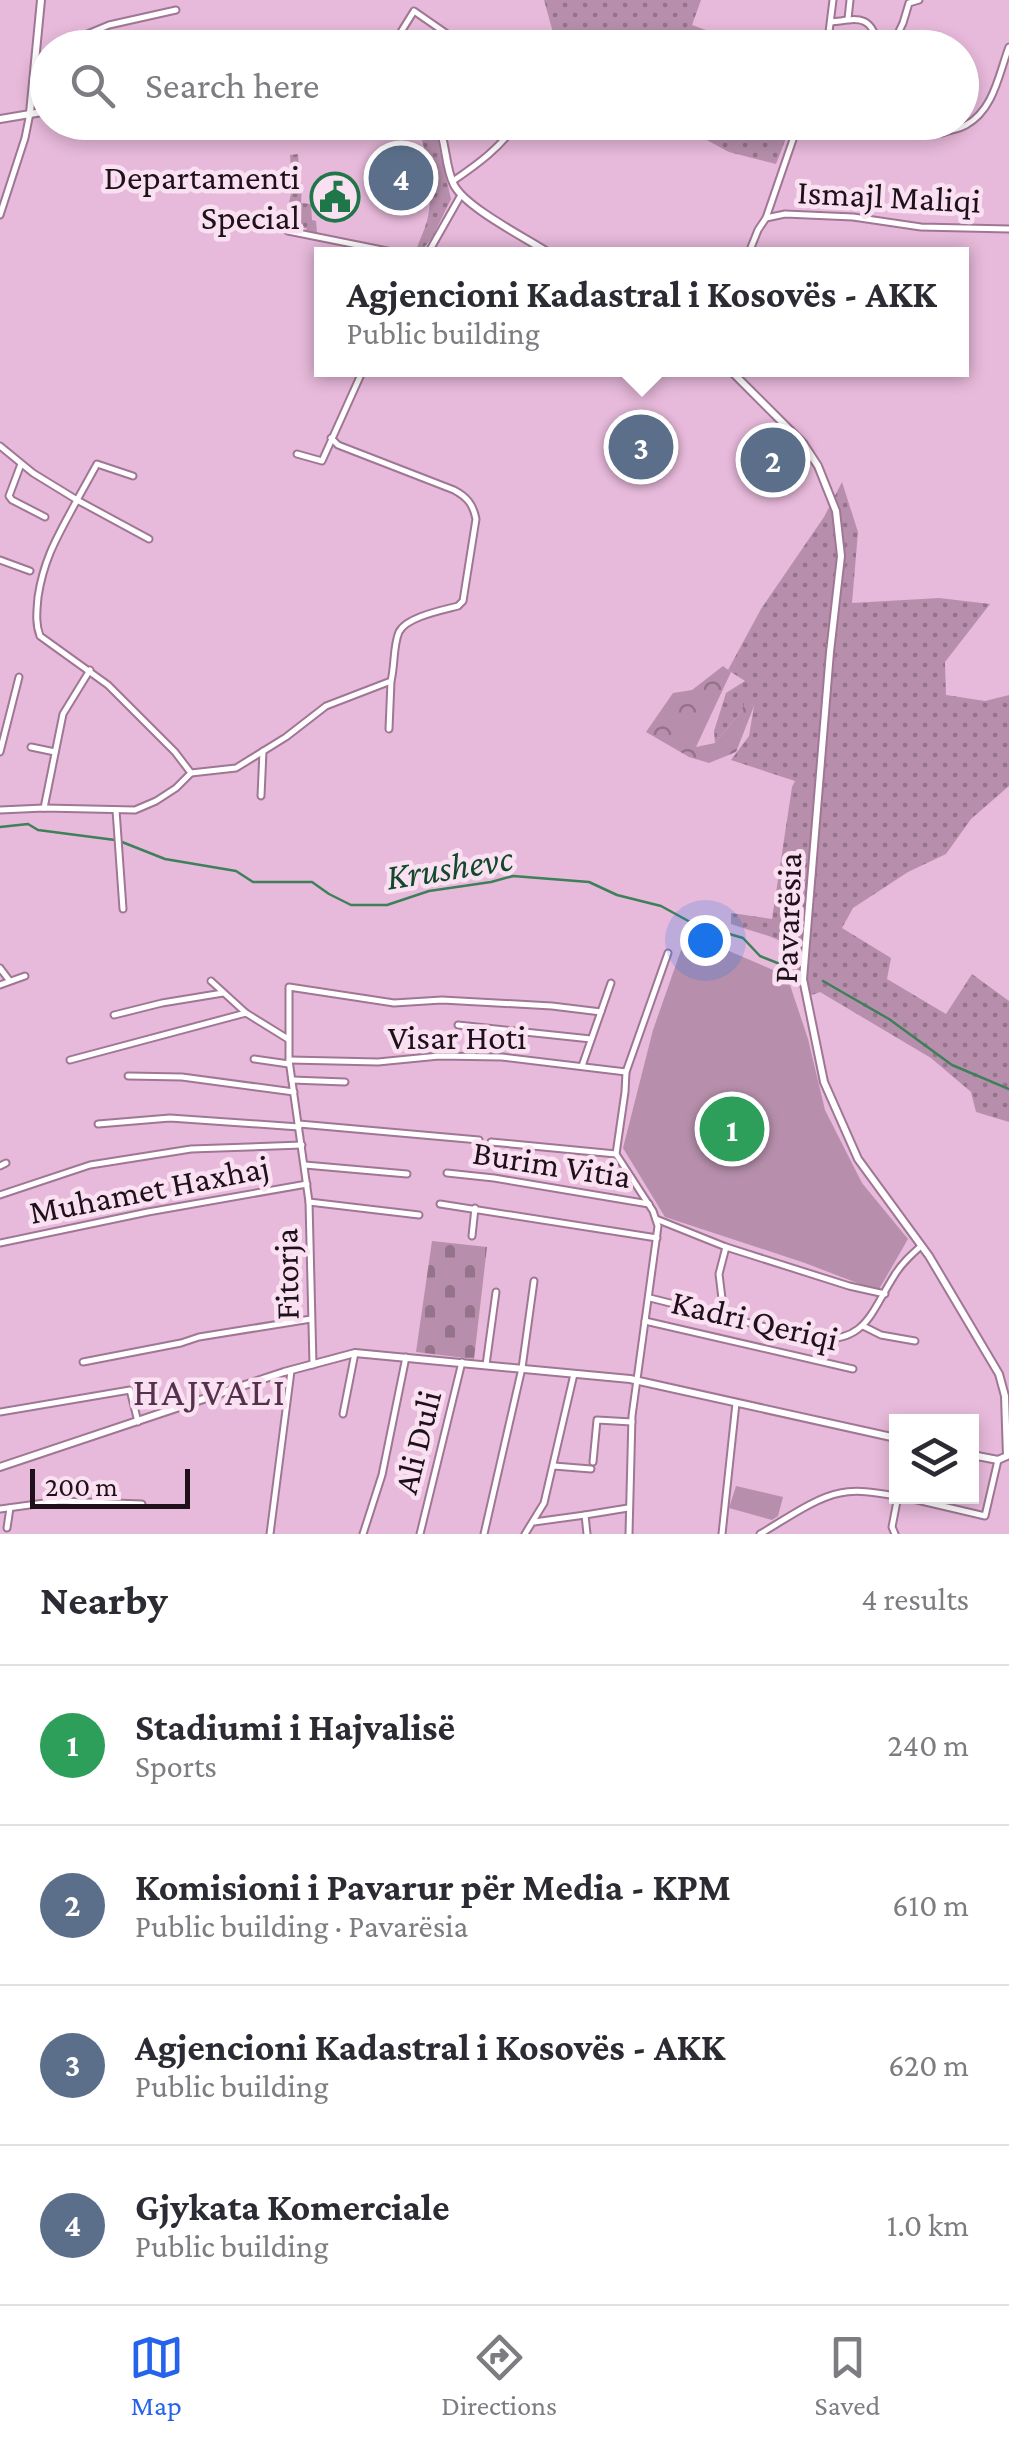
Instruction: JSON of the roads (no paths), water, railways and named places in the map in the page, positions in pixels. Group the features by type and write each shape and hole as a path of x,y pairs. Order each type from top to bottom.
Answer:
{"street":[{"path":"39,30 41,0"},
{"path":"830,30 833,0"},
{"path":"848,20 850,0"},
{"path":"899,30 910,3 919,0"},
{"path":"97,30 176,10"},
{"path":"403,30 414,11 441,30"},
{"path":"832,22 862,19 873,30"},
{"path":"979,114 994,92 1009,47"},
{"path":"1000,73 1009,76"},
{"path":"0,120 30,114 0,215"},
{"path":"444,140 452,181 461,195 541,247"},
{"path":"452,181 504,140"},
{"path":"751,247 766,218 793,140"},
{"path":"431,247 461,195"},
{"name":"Ismajl Maliqi","path":"766,218 785,214 853,217 939,228 1006,228"},
{"path":"1006,228 1009,220"},
{"path":"288,230 373,247"},
{"path":"298,454 322,461 359,377"},
{"name":"Pavarësia","path":"737,377 803,443 818,466 836,511 841,556 804,978 824,1082 858,1158 921,1246 1000,1374 1008,1457"},
{"path":"332,438 338,446 460,493 476,515 463,601 401,628 391,680 389,729"},
{"path":"0,446 78,500 149,539"},
{"path":"21,464 8,496 45,516"},
{"path":"133,476 97,464 46,560 37,628 44,640 90,670 156,732 191,772"},
{"path":"0,560 30,571"},
{"path":"44,808 67,706 90,670"},
{"path":"0,752 20,677"},
{"path":"0,810 135,810 148,806 176,788 191,772 236,768 296,731 326,706 391,680"},
{"path":"31,747 55,752"},
{"path":"260,796 263,751"},
{"path":"116,810 123,909"},
{"path":"628,1534 632,1422 657,1238 656,1220 649,1204 616,1154 626,1072 668,953"},
{"path":"0,968 9,980"},
{"path":"0,985 24,976"},
{"path":"211,981 246,1013 288,1038"},
{"path":"582,1066 611,983"},
{"name":"Fitorja","path":"313,1365 309,1202 289,1062 289,987 394,1002 442,1000 601,1012"},
{"path":"114,1015 223,994"},
{"path":"70,1060 246,1013"},
{"path":"458,1025 592,1039"},
{"name":"Visar Hoti","path":"289,1062 486,1056 626,1072"},
{"path":"254,1059 289,1062"},
{"path":"128,1076 182,1076 294,1092"},
{"path":"292,1080 345,1082"},
{"path":"98,1124 170,1118 479,1140"},
{"path":"491,1142 616,1154"},
{"path":"0,1196 72,1170 176,1151 302,1145"},
{"path":"304,1165 407,1174"},
{"name":"Burim Vitia","path":"447,1173 649,1204"},
{"name":"Muhamet Haxhaj","path":"0,1243 124,1216 307,1184"},
{"path":"309,1202 419,1215"},
{"path":"440,1204 657,1238"},
{"path":"472,1236 474,1208"},
{"path":"656,1220 726,1247 885,1294"},
{"path":"648,1297 813,1340 832,1340 864,1326 895,1274 921,1246"},
{"path":"724,1315 719,1274 726,1247"},
{"path":"484,1534 522,1368 534,1282"},
{"path":"486,1365 496,1292"},
{"path":"84,1362 182,1344 198,1337 312,1319"},
{"name":"Kadri Qeriqi","path":"645,1320 853,1369"},
{"path":"864,1326 881,1335 916,1341"},
{"path":"344,1414 355,1353"},
{"path":"0,1467 355,1353 637,1380 889,1436"},
{"path":"363,1534 382,1475 406,1357"},
{"name":"Ali Duli","path":"420,1534 462,1362"},
{"path":"270,1534 291,1371"},
{"path":"524,1534 544,1502 574,1374"},
{"path":"0,1412 130,1390 138,1422"},
{"path":"722,1534 736,1403"},
{"path":"554,1466 592,1466 597,1420 632,1422"},
{"path":"979,1456 998,1460 1008,1457"},
{"path":"933,1504 985,1516 998,1460"},
{"path":"760,1534 842,1492 889,1495"},
{"path":"0,1509 59,1501 142,1504"},
{"path":"895,1534 892,1528 896,1504"},
{"path":"7,1528 10,1508"},
{"path":"532,1522 629,1508"},
{"path":"586,1515 586,1534"}],"waterway":[{"name":"Krushevc","path":"0,827 28,824 38,830 115,840"},
{"name":"Krushevc","path":"122,842 165,859 236,871 253,882 312,882 351,905 387,905 429,891 513,876 589,882 617,895 661,906 692,923 743,938 760,956 780,964"},
{"name":"Krushevc","path":"823,981 889,1019 952,1065 1009,1089"}],"place":[{"name":"Gjykata Komerciale","path":"401,178"},
{"name":"Departamenti Special","path":"335,197"},
{"name":"Agjencioni Kadastral i Kosovës - AKK","path":"641,447"},
{"name":"Komisioni i Pavarur për Media - KPM","path":"773,460"},
{"name":"Stadiumi i Hajvalisë","path":"732,1129"}],"district":[{"name":"HAJVALI","path":"210,1391"}]}
